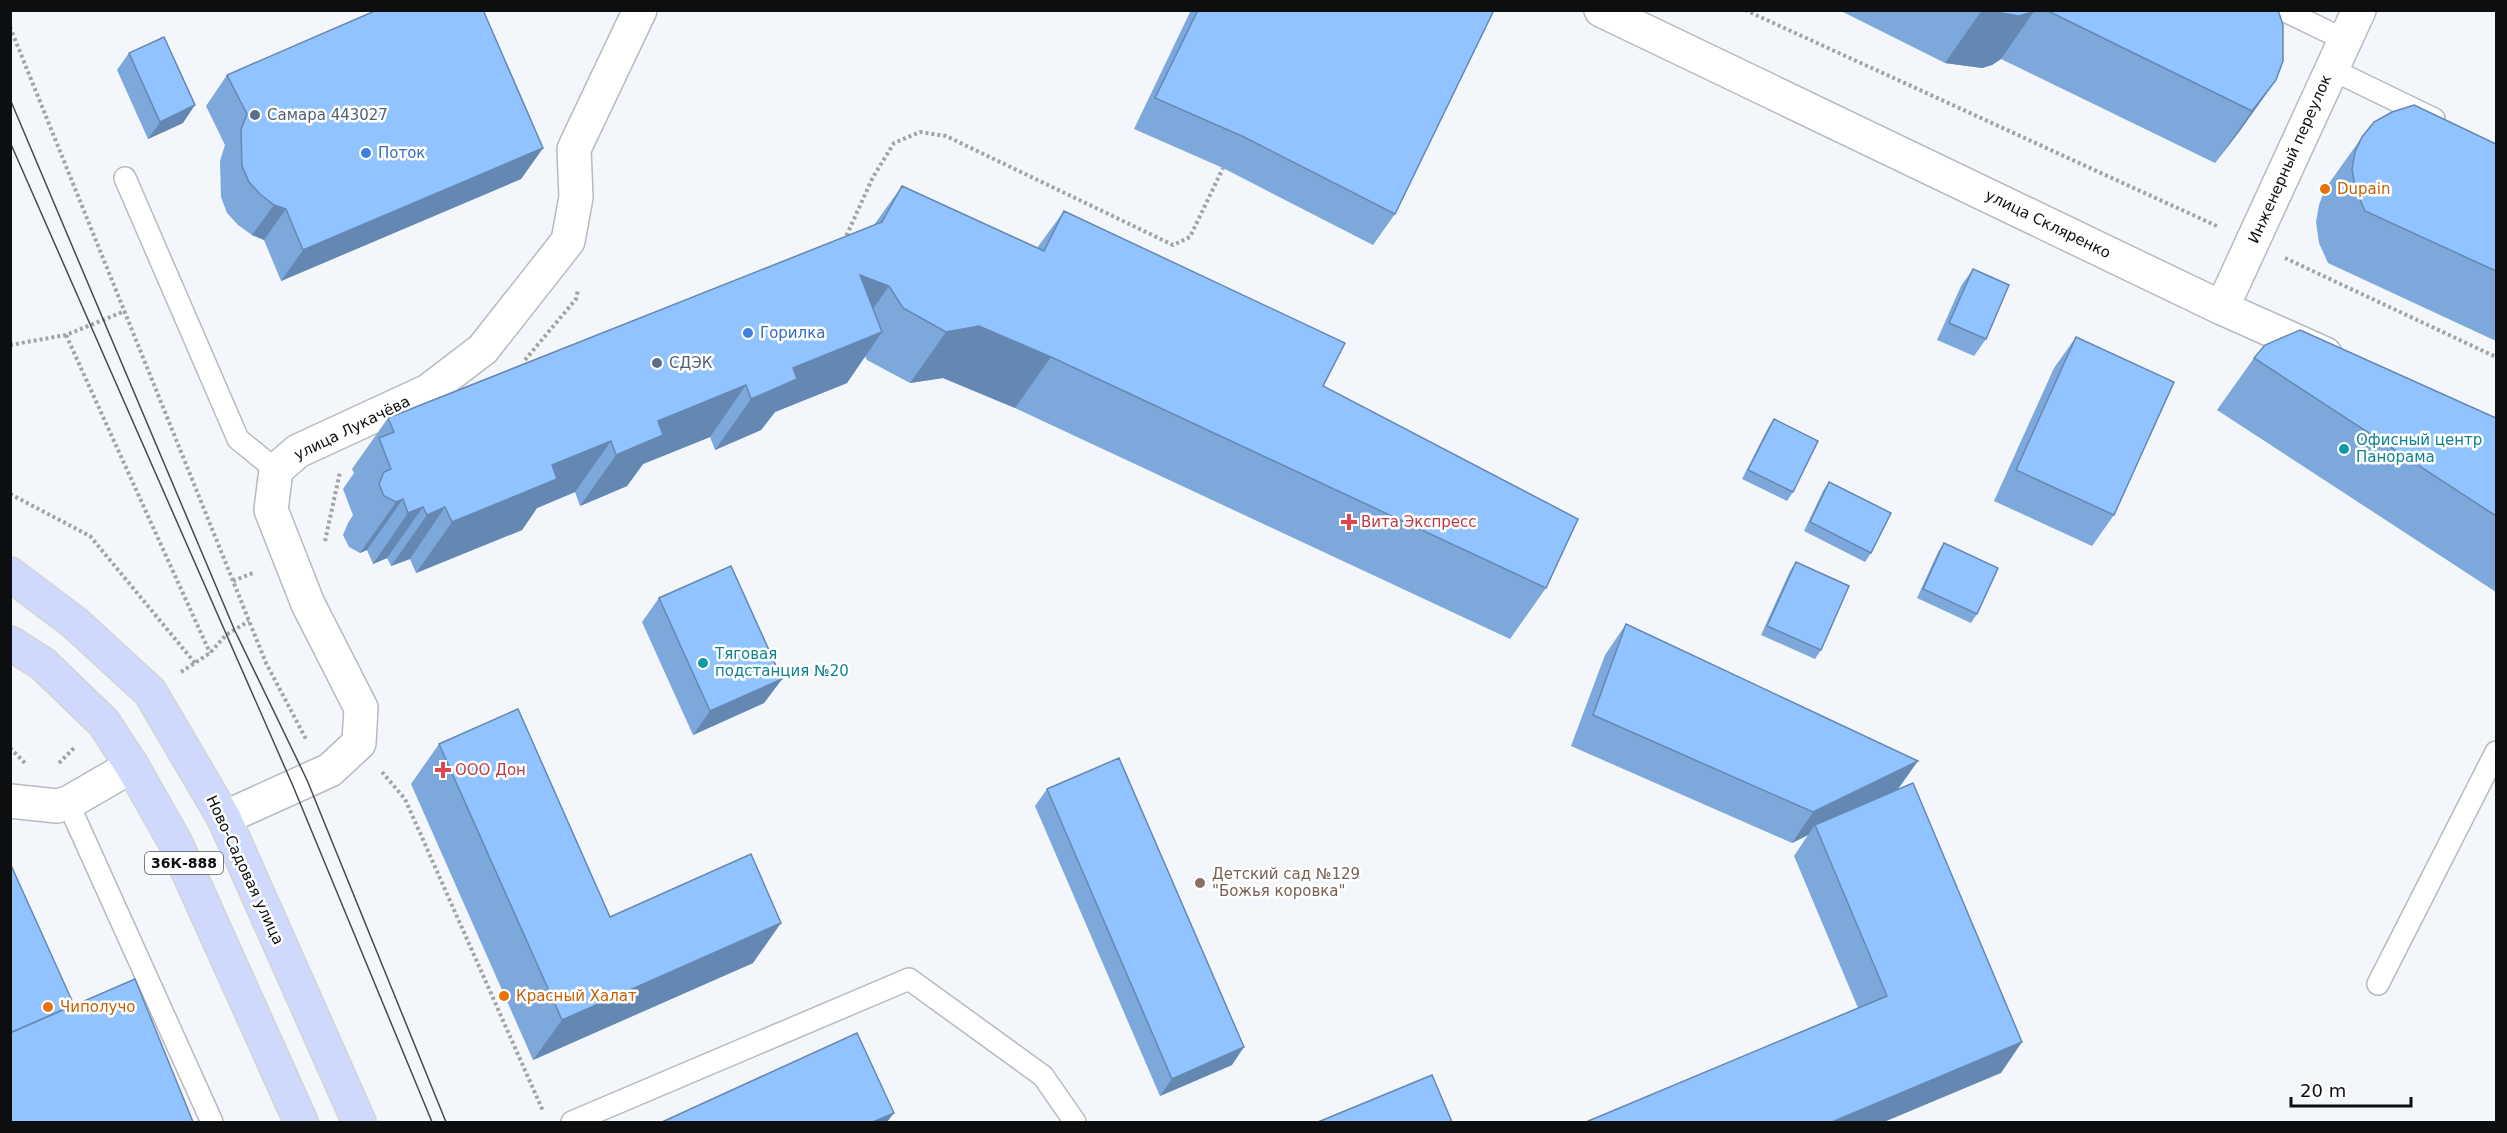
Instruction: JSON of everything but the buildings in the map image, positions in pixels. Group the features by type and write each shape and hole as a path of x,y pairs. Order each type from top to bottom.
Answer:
{"main road":[{"name":"Ново-Садовая улица","path":"10,574 75,623 150,693 224,818 359,1122"},
{"name":"36К-888","path":"10,643 43,664 104,723 132,766 175,842 301,1122"}],"street":[{"name":"улица Лукачёва","path":"276,470 298,451 428,391 483,348 568,240 576,197 574,149 640,10"},
{"name":"Инженерный переулок","path":"2222,308 2358,10"},
{"name":"улица Скляренко","path":"1611,12 2222,308 2349,365"},
{"path":"224,818 330,770 359,743 361,708 308,604 272,510 276,470"},
{"path":"10,801 57,806 68,803 132,766"}],"lane":[{"path":"2283,10 2345,40"},
{"path":"2331,69 2455,129"},
{"path":"125,178 238,439 276,470"},
{"path":"2378,984 2496,752"},
{"path":"68,803 212,1122"},
{"path":"573,1122 909,979 1043,1076 1075,1122"}],"path":[{"path":"1745,10 2252,242 2496,357"},
{"path":"10,27 266,663 298,727 330,770"},
{"path":"840,249 873,177 894,143 920,132 946,136 1173,245 1190,237 1223,168"},
{"path":"10,345 66,335 125,311"},
{"path":"66,335 210,653"},
{"path":"233,581 325,541 341,468"},
{"path":"10,494 90,536 195,663"},
{"path":"359,743 405,799 543,1112"}],"tram line":[{"path":"10,99 235,631 307,780 446,1122"},
{"path":"10,142 293,786 432,1122"}],"place":[{"name":"Самара 443027","path":"255,115"},
{"name":"Поток","path":"366,153"},
{"name":"Dupain","path":"2325,189"},
{"name":"Горилка","path":"748,333"},
{"name":"СДЭК","path":"657,363"},
{"name":"Офисный центр Панорама","path":"2344,449"},
{"name":"Вита Экспресс","path":"1349,522"},
{"name":"Тяговая подстанция №20","path":"703,663"},
{"name":"ООО Дон","path":"443,770"},
{"name":"Детский сад №129 \"Божья коровка\"","path":"1200,883"},
{"name":"Красный Халат","path":"504,996"},
{"name":"Чиполучо","path":"48,1007"}]}
